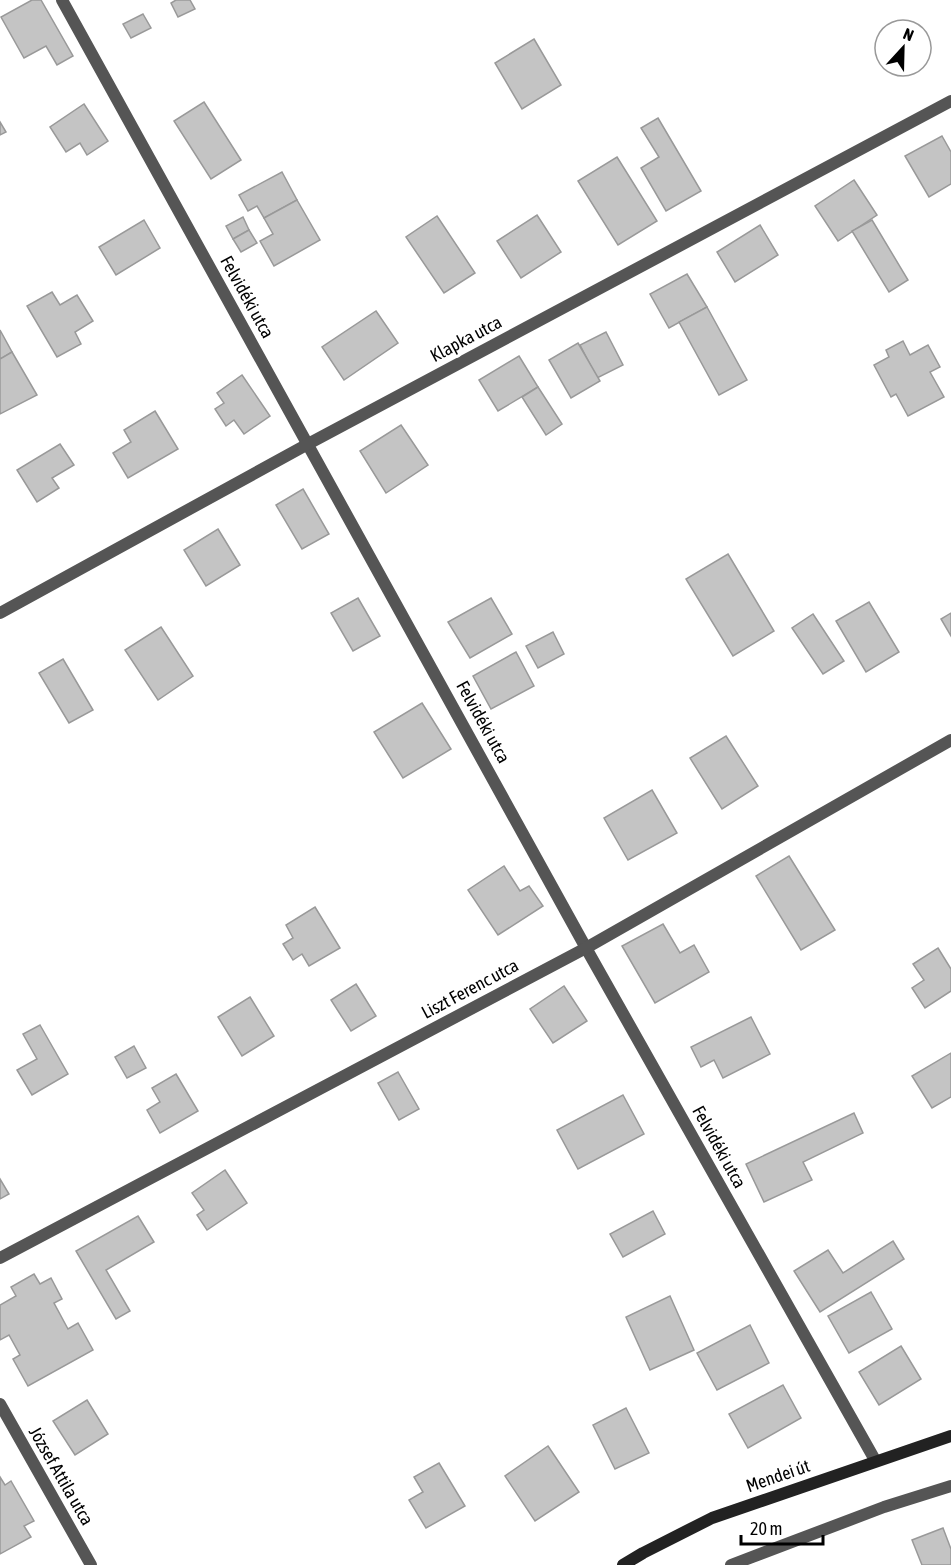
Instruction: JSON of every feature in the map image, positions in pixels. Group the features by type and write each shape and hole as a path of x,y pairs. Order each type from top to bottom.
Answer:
{"main road":[{"name":"Mendei út","path":"623,1565 712,1518 875,1460 951,1436"}],"street":[{"name":"Felvidéki utca","path":"62,0 586,948 875,1460"},
{"name":"Klapka utca","path":"0,613 308,444 951,101"},
{"name":"Liszt Ferenc utca","path":"0,1257 586,948 951,740"},
{"name":"József Attila utca","path":"0,1404 91,1565"},
{"path":"731,1565 884,1507 951,1486"}],"building":[{"path":"32,0 41,0 73,56 57,65 46,46 24,58 1,17"},
{"path":"176,0 190,0 195,9 178,17 171,3"},
{"path":"143,14 151,28 131,38 123,24"},
{"path":"534,39 561,85 522,109 495,63"},
{"path":"204,102 241,160 211,179 174,121"},
{"path":"84,104 108,141 87,155 80,143 66,152 50,127"},
{"path":"658,118 701,191 666,211 641,168 659,157 641,128"},
{"path":"0,122 6,132 0,135"},
{"path":"942,136 951,152 951,184 929,197 905,156"},
{"path":"617,157 657,221 618,245 578,181"},
{"path":"282,172 297,200 264,218 257,206 248,211 239,195"},
{"path":"854,180 877,215 838,241 815,206"},
{"path":"297,200 320,240 274,266 260,241 273,234 264,218"},
{"path":"537,215 561,252 521,278 497,241"},
{"path":"437,216 475,273 444,293 406,237"},
{"path":"243,217 249,230 233,239 226,226"},
{"path":"144,220 160,248 116,275 99,247"},
{"path":"872,220 908,280 889,292 852,231"},
{"path":"760,225 778,255 735,282 717,252"},
{"path":"249,230 257,243 241,252 233,239"},
{"path":"687,274 707,307 669,328 650,294"},
{"path":"52,292 60,305 77,295 93,321 75,332 81,344 57,357 27,306"},
{"path":"707,307 747,380 719,395 679,322"},
{"path":"376,311 398,343 344,380 322,347"},
{"path":"0,330 12,352 0,359"},
{"path":"606,332 623,365 597,378 580,345"},
{"path":"903,341 910,355 928,345 940,367 930,372 944,397 908,416 896,394 891,397 874,365 889,357 886,350"},
{"path":"578,343 600,381 571,398 549,360"},
{"path":"12,352 37,395 0,414 0,359"},
{"path":"519,356 538,387 498,411 479,380"},
{"path":"242,375 270,416 244,434 234,420 226,426 215,409 224,403 217,393"},
{"path":"538,387 562,424 546,435 522,397"},
{"path":"155,411 178,449 128,478 113,453 131,442 124,430"},
{"path":"401,425 428,465 386,493 360,451"},
{"path":"60,444 74,465 52,478 59,488 37,502 17,470"},
{"path":"303,489 329,534 302,549 276,505"},
{"path":"218,529 240,565 206,586 184,550"},
{"path":"728,554 774,631 733,656 686,579"},
{"path":"358,598 380,636 353,651 331,613"},
{"path":"491,598 512,634 470,658 448,622"},
{"path":"869,602 899,652 866,672 836,621"},
{"path":"951,613 951,636 941,619"},
{"path":"813,614 844,661 823,674 792,628"},
{"path":"161,627 193,676 158,700 125,650"},
{"path":"553,632 564,654 538,668 526,646"},
{"path":"516,652 534,686 491,709 473,676"},
{"path":"63,659 93,710 69,723 39,673"},
{"path":"422,703 451,749 403,778 374,732"},
{"path":"726,736 758,786 722,809 690,758"},
{"path":"652,790 677,833 628,860 604,818"},
{"path":"789,856 835,930 801,950 756,876"},
{"path":"504,866 520,891 529,886 543,906 498,935 468,890"},
{"path":"315,907 340,948 309,966 302,954 293,960 283,944 293,938 286,925"},
{"path":"663,924 680,953 694,945 709,972 655,1003 622,946"},
{"path":"938,948 951,969 951,991 925,1008 912,988 924,980 913,964"},
{"path":"356,984 376,1016 351,1031 331,1000"},
{"path":"564,986 587,1021 553,1043 530,1009"},
{"path":"250,997 274,1036 242,1056 218,1017"},
{"path":"751,1017 770,1054 723,1078 714,1060 701,1067 691,1047"},
{"path":"40,1025 68,1074 32,1095 17,1070 37,1059 23,1034"},
{"path":"134,1046 146,1068 127,1078 115,1057"},
{"path":"951,1053 951,1097 932,1108 912,1076"},
{"path":"398,1072 419,1109 399,1120 378,1083"},
{"path":"176,1074 198,1111 160,1133 147,1110 160,1102 152,1088"},
{"path":"623,1095 644,1134 578,1169 557,1130"},
{"path":"854,1113 863,1133 803,1162 812,1180 764,1202 746,1164"},
{"path":"225,1170 247,1203 207,1230 197,1215 204,1210 192,1193"},
{"path":"0,1179 9,1194 0,1199"},
{"path":"653,1211 665,1234 623,1257 610,1234"},
{"path":"138,1216 154,1242 106,1270 130,1311 116,1319 76,1251"},
{"path":"893,1241 904,1259 820,1312 794,1271 828,1250 843,1273"},
{"path":"34,1274 40,1284 51,1278 62,1299 54,1303 68,1329 78,1323 93,1350 28,1386 13,1359 20,1355 9,1335 0,1340 0,1305 16,1296 11,1287"},
{"path":"871,1292 892,1329 849,1353 828,1316"},
{"path":"670,1296 694,1350 650,1370 626,1317"},
{"path":"750,1325 769,1363 717,1390 697,1353"},
{"path":"901,1346 921,1379 879,1405 859,1372"},
{"path":"783,1385 801,1418 748,1448 729,1414"},
{"path":"87,1400 108,1434 75,1455 53,1421"},
{"path":"626,1408 649,1453 615,1469 593,1425"},
{"path":"548,1446 579,1492 535,1521 505,1476"},
{"path":"439,1463 465,1506 426,1528 409,1500 423,1492 414,1477"},
{"path":"0,1477 5,1485 11,1481 34,1521 24,1526 31,1537 0,1554"},
{"path":"943,1528 951,1549 951,1565 922,1565 912,1540"}]}
